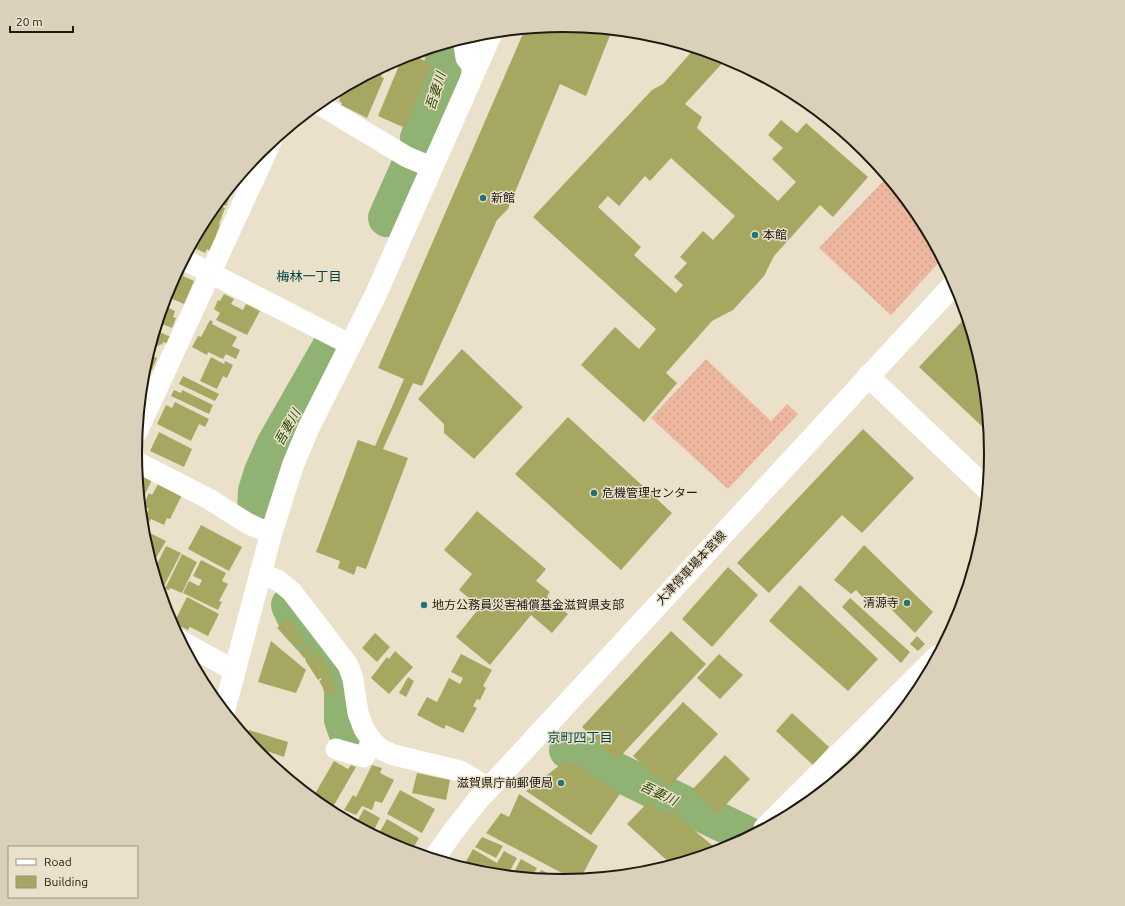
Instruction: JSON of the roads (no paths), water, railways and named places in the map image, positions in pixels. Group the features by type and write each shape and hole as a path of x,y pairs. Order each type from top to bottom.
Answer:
{"street":[{"path":"225,706 260,573 293,465 308,429 375,296 420,162 475,70 489,39"},
{"path":"464,44 466,58 475,70"},
{"path":"326,105 420,162"},
{"path":"143,417 265,155"},
{"path":"188,261 351,345"},
{"name":"大津停車場本宮線","path":"437,855 452,833 489,788 950,289"},
{"path":"868,376 983,485"},
{"path":"142,465 209,499 247,523 271,534"},
{"path":"260,573 278,581 292,592 348,665 353,679 358,713 364,729 372,741 388,753 460,771 489,788"},
{"path":"188,645 235,671"},
{"path":"776,816 924,669"},
{"path":"336,749 364,757 372,741"}],"waterway":[{"name":"吾妻川","path":"419,138 440,82 446,48"},
{"name":"吾妻川","path":"387,218 410,166"},
{"name":"吾妻川","path":"256,510 257,491 263,472 275,445 331,347"},
{"name":"吾妻川","path":"290,605 299,624 333,661 339,672 343,690 343,720 347,731 358,742"},
{"name":"吾妻川","path":"568,750 576,752 744,833"}],"place":[{"name":"新館","path":"483,198"},
{"name":"本館","path":"755,235"},
{"name":"危機管理センター","path":"594,493"},
{"name":"清源寺","path":"907,603"},
{"name":"地方公務員災害補償基金滋賀県支部","path":"424,605"},
{"name":"滋賀県庁前郵便局","path":"561,783"}],"district":[{"name":"梅林一丁目","path":"309,276"},
{"name":"京町四丁目","path":"580,737"}]}
